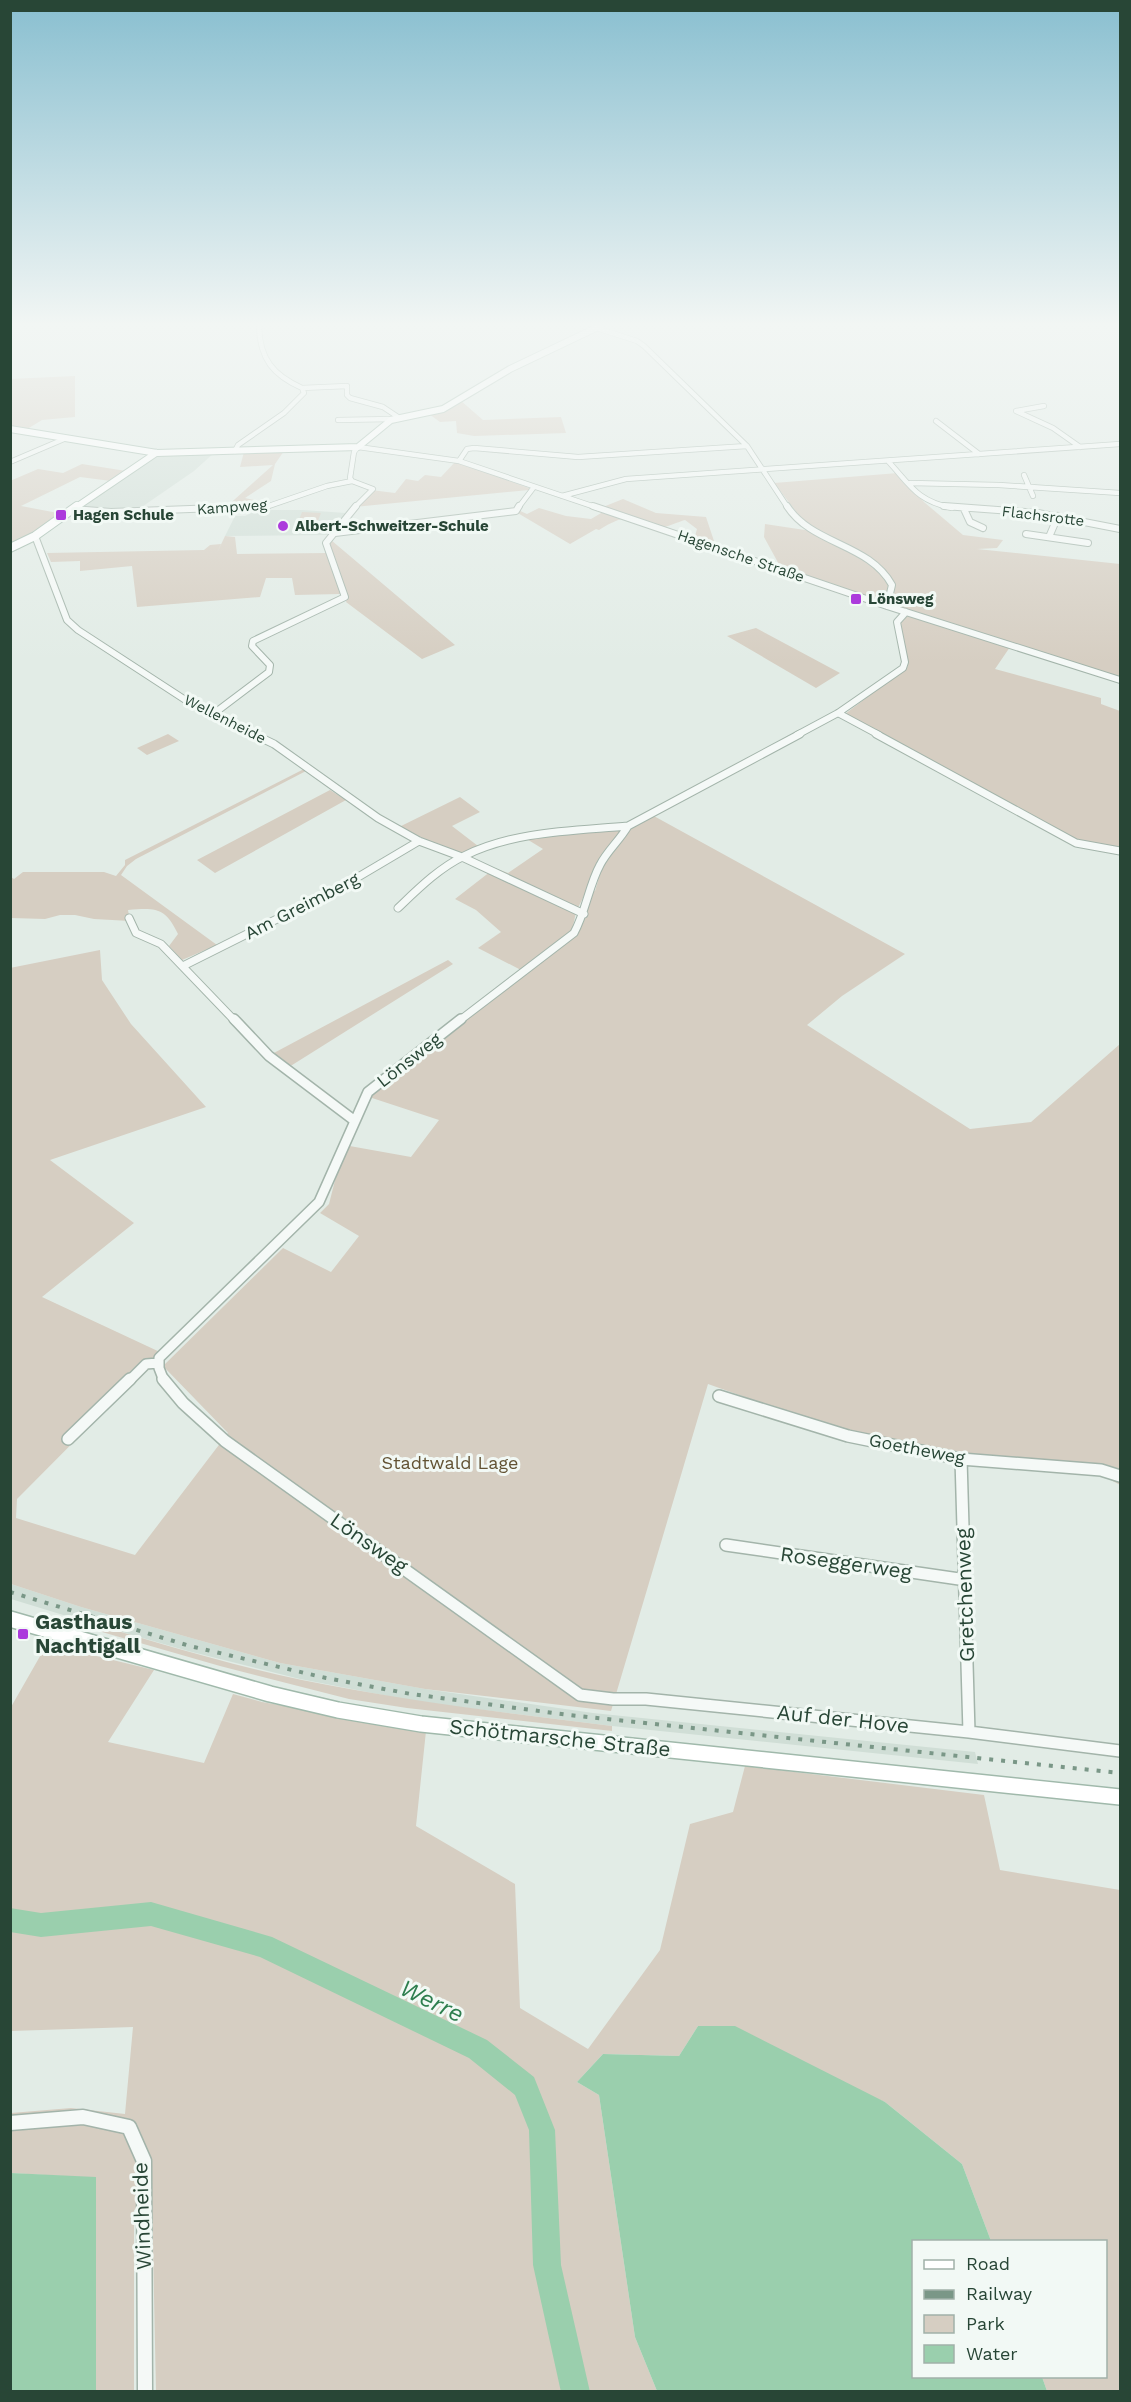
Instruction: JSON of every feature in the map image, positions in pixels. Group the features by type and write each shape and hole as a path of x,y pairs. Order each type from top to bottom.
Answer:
{"main road":[{"path":"65,439 157,453 358,447 368,439"},
{"path":"10,548 35,536 144,459 157,453"},
{"name":"Schötmarsche Straße","path":"10,1619 270,1694 338,1710 421,1724 1120,1797"}],"street":[{"path":"10,462 64,439"},
{"path":"235,451 238,445 246,439"},
{"path":"740,439 801,524 861,555 885,572 892,585 887,606"},
{"path":"960,439 979,454"},
{"path":"1069,439 1080,447"},
{"path":"562,496 620,480 1120,444"},
{"path":"459,461 467,449 471,448 578,457 747,446"},
{"path":"212,715 269,672 270,665 252,646 253,641 345,597 326,543 350,512 373,489 352,481 354,452 358,447"},
{"name":"Hagensche Straße","path":"358,447 459,461 887,606 1120,680"},
{"name":"Flachsrotte","path":"888,461 921,498 932,504 964,509 1059,516 1120,529"},
{"path":"1024,475 1033,496"},
{"path":"1077,479 1080,489"},
{"name":"Kampweg","path":"73,509 111,512 263,508 327,486 352,481"},
{"path":"910,483 1080,489 1120,493"},
{"path":"335,532 516,511 534,487"},
{"name":"Flachsrotte","path":"964,509 970,522 983,528"},
{"path":"1049,537 1059,516"},
{"path":"1026,534 1088,543"},
{"name":"Wellenheide","path":"35,536 67,620 71,624 190,703 274,744 378,818 419,841 462,857 584,914"},
{"name":"Lönsweg","path":"462,857 497,843 527,837 628,826 838,713 903,668 905,663 897,622 906,612"},
{"path":"838,713 1076,843 1120,851"},
{"name":"Lönsweg","path":"567,1687 387,1555 225,1441 173,1394 158,1363 159,1358 218,1299 319,1202 368,1092 574,933 584,914 600,865 620,841 628,826"},
{"name":"Am Greimberg","path":"183,966 343,886 419,841"},
{"path":"398,908 462,857"},
{"path":"129,918 130,926 140,937 161,944 269,1056 355,1120"},
{"name":"Lönsweg","path":"68,1439 146,1364 158,1363"},
{"name":"Goetheweg","path":"719,1396 848,1436 961,1459 1101,1470 1120,1476"},
{"name":"Gretchenweg","path":"961,1459 969,1732"},
{"name":"Roseggerweg","path":"726,1545 966,1580"},
{"name":"Auf der Hove","path":"567,1687 580,1695 612,1699 646,1699 969,1732 1120,1752"},
{"name":"Windheide","path":"10,2123 83,2116 129,2127 144,2161 145,2391"}],"shaded area":[{"path":"214,453 194,471 136,511 82,508 155,455"},
{"name":"Albert-Schweitzer-Schule","path":"257,510 346,513 329,535 225,536 235,516 245,516"},
{"path":"11,1584 81,1607 280,1663 425,1689 593,1713 975,1752 978,1764 612,1726 419,1702 300,1679 188,1651 73,1618 11,1599"}],"green space":[{"path":"284,451 275,464 271,481 245,498 258,501 246,508 225,508 273,465 240,467 244,452"},
{"path":"455,462 529,488 529,490 354,507 371,490 395,493 406,479 418,481 425,475 441,477"},
{"path":"82,464 126,471 111,481 80,477 21,506 63,514 11,547 10,481 38,469 63,473"},
{"path":"898,473 924,502 963,535 1003,540 997,548 977,549 1120,564 1120,678 781,568 764,537 765,524 818,532 808,527 774,483"},
{"path":"623,499 656,513 706,517 716,547 694,540 697,529 685,520 660,527 628,519 617,520 570,544 516,512 518,510 527,514 539,508 566,516 591,519 608,509 603,507"},
{"path":"302,512 321,513 313,533 294,533"},
{"path":"225,536 235,537 237,554 327,553 340,594 295,595 292,578 266,578 260,597 137,607 132,566 80,571 80,561 51,562 47,553 204,550 210,545 221,544 217,553"},
{"path":"331,540 455,645 422,659 346,602 348,597 328,543"},
{"path":"908,615 1010,647 995,669 1101,698 1101,704 1120,711 1120,848 1077,840 845,714 908,666 900,623"},
{"path":"756,628 840,673 816,688 727,636"},
{"path":"168,734 179,741 147,755 137,748"},
{"path":"304,769 306,771 136,859 121,875 217,945 182,960 169,946 178,934 169,919 159,911 146,909 128,910 130,921 94,919 75,915 60,915 45,919 11,918 11,877 14,879 23,872 104,872 116,876 125,865 125,860"},
{"path":"330,790 346,800 215,873 197,860"},
{"path":"460,797 480,812 452,826 478,846 461,853 416,838 397,828"},
{"name":"Stadtwald Lage","path":"652,815 905,954 842,996 807,1025 970,1129 1031,1122 1120,1044 1120,1485 1085,1466 964,1455 839,1430 708,1384 611,1711 425,1689 280,1663 81,1607 11,1584 10,968 100,950 102,980 131,1024 206,1107 50,1160 134,1223 42,1297 162,1353 17,1499 16,1518 135,1555 228,1433 163,1366 283,1248 331,1272 359,1236 320,1213 329,1204 344,1145 411,1157 439,1120 366,1096 524,974 519,969 478,948 501,932 476,910 455,899 495,868 508,873 543,849 525,838 622,829 617,842 600,863 576,912 572,931 530,970 578,934 588,912 582,909 592,889 595,891 602,867 624,839 630,827"},
{"path":"448,960 453,964 289,1067 272,1054"},
{"path":"73,1618 273,1674 418,1700 612,1726 612,1731 407,1708 349,1699 220,1666 102,1632"},
{"path":"47,1644 154,1670 108,1742 204,1763 233,1694 262,1702 426,1731 416,1826 515,1884 520,2008 588,2049 660,1950 690,1824 733,1812 745,1766 984,1795 1000,1870 1120,1890 1120,2391 1047,2391 1042,2378 1107,2378 1107,2240 991,2240 962,2164 885,2102 698,2026 679,2056 603,2054 577,2082 599,2095 635,2337 657,2391 156,2391 152,2201 134,2210 134,2391 96,2391 96,2178 11,2173 11,2113 71,2108 125,2114 133,2027 11,2031 11,1707"}],"water":[{"path":"698,2026 735,2026 885,2102 962,2164 991,2240 912,2240 912,2378 1042,2378 1047,2391 657,2391 635,2337 599,2095 577,2082 603,2054 679,2056"},
{"path":"11,2173 96,2177 96,2391 11,2391"}],"waterway":[{"name":"Werre","path":"10,1920 41,1925 151,1914 263,1946 478,2049 525,2086 542,2130 547,2265 576,2392"}],"railway":[{"path":"10,1592 190,1646 326,1678 411,1694 569,1715 1120,1773"}],"place":[{"name":"Hagen Schule","path":"61,515"},
{"name":"Albert-Schweitzer-Schule","path":"283,526"},
{"name":"Lönsweg","path":"856,599"},
{"name":"Gasthaus Nachtigall","path":"23,1634"}]}
